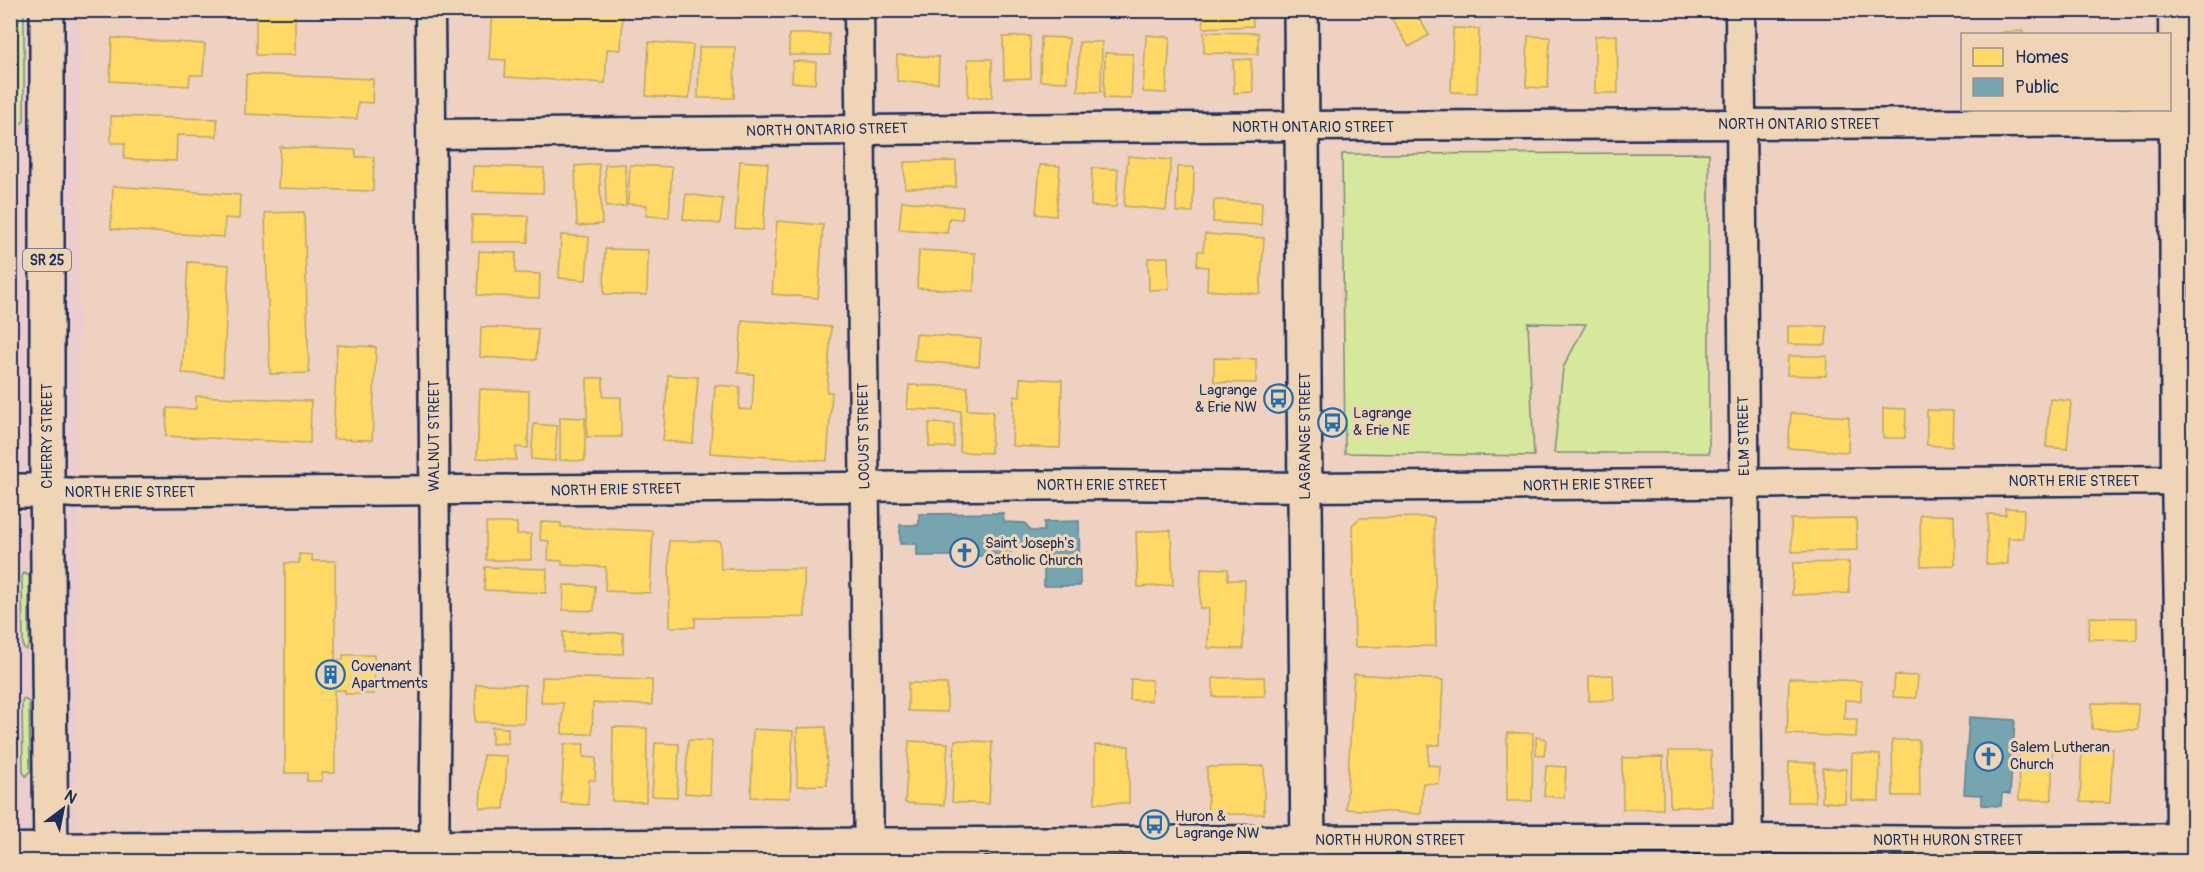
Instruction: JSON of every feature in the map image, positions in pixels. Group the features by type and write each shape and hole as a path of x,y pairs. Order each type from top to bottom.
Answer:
{"main road":[{"name":"CHERRY STREET","path":"47,10 47,491 51,854"},
{"name":"LAGRANGE STREET","path":"1301,10 1308,851"},
{"name":"NORTH ERIE STREET","path":"10,491 47,491"}],"street":[{"name":"WALNUT STREET","path":"430,10 434,854"},
{"name":"LOCUST STREET","path":"859,10 869,853"},
{"name":"ELM STREET","path":"1740,10 1748,850"},
{"path":"2173,10 2183,122 2176,298 2185,480 2180,657 2185,846"},
{"name":"NORTH ONTARIO STREET","path":"432,134 1302,126 2183,122"},
{"name":"NORTH ERIE STREET","path":"47,491 75,493 434,491 1103,484 1305,487 2185,480"},
{"name":"NORTH HURON STREET","path":"10,848 51,854 434,854 1748,850 1957,841 2185,846"}],"shaded area":[{"path":"10,11 81,11 76,861 11,861"}],"green space":[{"path":"18,11 24,11 24,121 21,124 18,122"},
{"path":"1709,153 1709,453 1554,453 1563,368 1586,324 1528,323 1534,456 1345,453 1342,154"},
{"path":"24,573 29,576 29,645 26,650 23,647 22,577"},
{"path":"24,699 29,702 30,771 26,776 23,772 22,702"}],"building: Homes":[{"path":"256,10 295,10 295,55 256,55"},
{"path":"492,10 623,11 621,50 607,49 605,83 505,77 506,60 489,59"},
{"path":"1202,10 1252,10 1253,26 1203,28"},
{"path":"1409,10 1414,10 1429,35 1409,47 1392,20"},
{"path":"1453,28 1479,29 1477,93 1451,92"},
{"path":"2023,31 2023,33 2003,33"},
{"path":"1204,32 1258,33 1258,54 1204,53"},
{"path":"789,34 829,34 830,55 789,55"},
{"path":"1146,35 1170,37 1166,93 1143,92"},
{"path":"1617,35 1618,93 1595,93 1595,36"},
{"path":"1030,36 1031,78 1004,79 1003,37"},
{"path":"1528,36 1550,37 1548,88 1526,87"},
{"path":"1041,37 1069,38 1067,82 1040,81"},
{"path":"112,38 205,44 203,75 190,75 189,86 110,81"},
{"path":"649,42 693,45 689,99 646,96"},
{"path":"1079,42 1102,42 1101,92 1078,91"},
{"path":"699,47 735,47 734,98 698,98"},
{"path":"1105,53 1133,54 1131,99 1104,98"},
{"path":"897,55 939,57 938,83 897,81"},
{"path":"968,59 992,59 992,97 968,97"},
{"path":"1251,59 1253,92 1234,93 1233,60"},
{"path":"793,61 816,62 815,84 792,82"},
{"path":"246,74 373,79 372,103 358,102 357,119 245,114"},
{"path":"111,116 217,119 217,136 177,135 176,161 124,159 125,143 111,143"},
{"path":"280,147 356,150 356,157 374,157 373,191 278,188"},
{"path":"1128,156 1171,160 1166,210 1124,206"},
{"path":"740,161 768,163 763,230 735,228"},
{"path":"956,161 956,187 905,188 904,162"},
{"path":"599,164 602,224 577,226 575,166"},
{"path":"625,164 626,206 606,207 605,165"},
{"path":"630,165 672,167 669,217 646,216 647,205 628,204"},
{"path":"1040,165 1060,166 1056,216 1036,214"},
{"path":"473,166 544,168 543,193 472,191"},
{"path":"1177,167 1194,167 1193,212 1176,212"},
{"path":"1092,168 1118,169 1116,207 1091,206"},
{"path":"113,186 240,195 239,219 225,218 224,237 111,229"},
{"path":"686,194 723,199 720,224 683,219"},
{"path":"1214,200 1262,202 1261,225 1213,222"},
{"path":"902,201 963,207 962,219 949,218 947,233 899,229"},
{"path":"304,212 309,373 270,374 265,213"},
{"path":"472,215 528,216 528,242 472,242"},
{"path":"777,221 823,225 818,298 772,294"},
{"path":"1205,234 1264,238 1260,294 1207,290 1208,267 1197,266 1198,251 1203,251"},
{"path":"561,235 589,237 586,280 559,278"},
{"path":"605,249 648,250 647,295 604,294"},
{"path":"919,250 975,253 974,291 917,288"},
{"path":"479,251 516,253 515,273 540,274 539,298 477,295"},
{"path":"1168,257 1169,289 1149,290 1148,258"},
{"path":"188,262 229,265 223,376 182,373"},
{"path":"742,320 831,327 827,392 832,392 827,461 710,453 715,385 740,387 739,409 752,410 754,374 738,373"},
{"path":"1788,326 1827,326 1826,345 1788,344"},
{"path":"481,327 538,329 536,360 480,357"},
{"path":"916,334 981,339 979,366 914,361"},
{"path":"337,345 376,347 372,440 333,439"},
{"path":"1788,356 1827,356 1826,376 1787,375"},
{"path":"1214,358 1256,359 1256,383 1214,382"},
{"path":"668,375 698,377 693,443 663,441"},
{"path":"587,378 603,378 603,397 621,397 621,437 587,437"},
{"path":"1020,378 1062,380 1060,448 1012,446 1014,396 1020,397"},
{"path":"909,385 968,387 967,410 993,411 991,453 960,452 961,411 907,409"},
{"path":"480,389 529,391 528,448 516,447 516,460 477,458"},
{"path":"196,396 311,401 310,443 166,436 167,408 196,409"},
{"path":"2050,399 2071,401 2067,449 2046,447"},
{"path":"1883,408 1906,409 1905,438 1883,438"},
{"path":"1927,410 1953,411 1952,447 1927,445"},
{"path":"1791,413 1849,417 1848,452 1788,448"},
{"path":"560,417 585,418 585,461 560,460"},
{"path":"929,423 954,424 954,447 929,447"},
{"path":"534,424 557,426 555,461 531,459"},
{"path":"2005,508 2024,509 2023,538 2008,538 2008,564 1986,564 1988,514 2006,515"},
{"path":"1920,515 1954,515 1955,565 1921,566"},
{"path":"1434,517 1436,646 1355,647 1352,525 1360,518"},
{"path":"1856,518 1857,550 1792,552 1791,519"},
{"path":"541,522 561,523 561,527 653,531 650,593 605,591 606,567 562,565 562,561 548,560 549,541 540,540"},
{"path":"486,523 517,523 517,534 531,534 531,560 486,560"},
{"path":"1171,530 1173,585 1138,587 1136,532"},
{"path":"669,541 720,541 721,569 804,569 805,617 695,618 695,627 670,627"},
{"name":"Covenant Apartments","path":"299,554 312,555 312,561 335,561 335,660 343,660 343,655 374,655 374,694 345,694 345,690 334,690 335,773 322,773 322,781 307,781 307,773 285,773 285,563 299,563"},
{"path":"1849,562 1849,593 1792,595 1793,563"},
{"path":"485,567 547,569 546,593 484,590"},
{"path":"1201,568 1228,569 1228,580 1245,580 1243,649 1208,648 1209,609 1200,608"},
{"path":"564,585 595,586 594,611 563,610"},
{"path":"2090,617 2137,618 2137,640 2088,639"},
{"path":"563,632 623,633 623,654 563,652"},
{"path":"1354,674 1443,680 1440,745 1429,745 1428,765 1440,766 1439,784 1423,783 1421,814 1346,809"},
{"path":"1613,675 1614,700 1589,701 1589,676"},
{"path":"1895,675 1918,676 1916,698 1893,697"},
{"path":"542,677 652,680 652,705 593,703 592,734 562,734 563,703 541,703"},
{"path":"1264,677 1265,696 1213,697 1213,678"},
{"path":"1789,678 1861,681 1861,701 1845,700 1844,719 1857,719 1856,737 1787,734"},
{"path":"1131,679 1152,680 1151,701 1130,700"},
{"path":"908,683 947,684 947,712 908,711"},
{"path":"476,684 525,685 524,723 475,722"},
{"path":"2092,703 2138,704 2138,730 2092,729"},
{"path":"492,727 508,728 508,743 492,744"},
{"path":"613,727 647,728 646,802 612,801"},
{"path":"826,727 827,785 797,786 797,728"},
{"path":"753,729 793,731 790,798 751,797"},
{"path":"1507,733 1533,733 1532,801 1507,801"},
{"path":"1536,737 1546,739 1544,756 1536,755"},
{"path":"688,740 712,741 710,795 685,793"},
{"path":"955,740 992,742 989,804 952,802"},
{"path":"1892,740 1919,740 1920,796 1893,796"},
{"path":"909,741 948,743 944,805 905,803"},
{"path":"655,743 679,744 677,797 652,796"},
{"path":"564,744 584,744 583,757 596,758 595,780 589,780 588,805 561,803"},
{"path":"1095,745 1129,746 1129,803 1095,803"},
{"path":"2082,746 2113,748 2110,803 2080,802"},
{"path":"2018,748 2052,748 2052,800 2019,800"},
{"path":"1669,751 1711,751 1712,806 1670,807"},
{"path":"1852,753 1880,755 1879,801 1851,800"},
{"path":"483,755 507,756 504,809 480,808"},
{"path":"1663,757 1663,809 1623,809 1622,758"},
{"path":"1789,762 1815,763 1815,802 1788,802"},
{"path":"1264,766 1264,814 1208,814 1207,767"},
{"path":"1546,766 1566,767 1564,798 1544,796"},
{"path":"1823,768 1846,769 1845,803 1822,802"}],"building: Public":[{"name":"Saint Joseph's Catholic Church","path":"1003,513 1004,522 1025,523 1031,531 1044,531 1044,522 1079,521 1080,586 1044,586 1044,543 1011,549 1010,556 917,556 917,544 900,544 900,525 919,525 919,514"},
{"name":"Salem Lutheran Church","path":"1969,717 2015,720 2010,794 2002,793 2001,806 1982,805 1982,795 1964,794"}],"place":[{"name":"Lagrange & Erie NW","path":"1278,399"},
{"name":"Lagrange & Erie NE","path":"1332,422"},
{"name":"Saint Joseph's Catholic Church","path":"964,552"},
{"name":"Covenant Apartments","path":"330,675"},
{"name":"Salem Lutheran Church","path":"1989,756"},
{"name":"Huron & Lagrange NW","path":"1154,825"}]}
